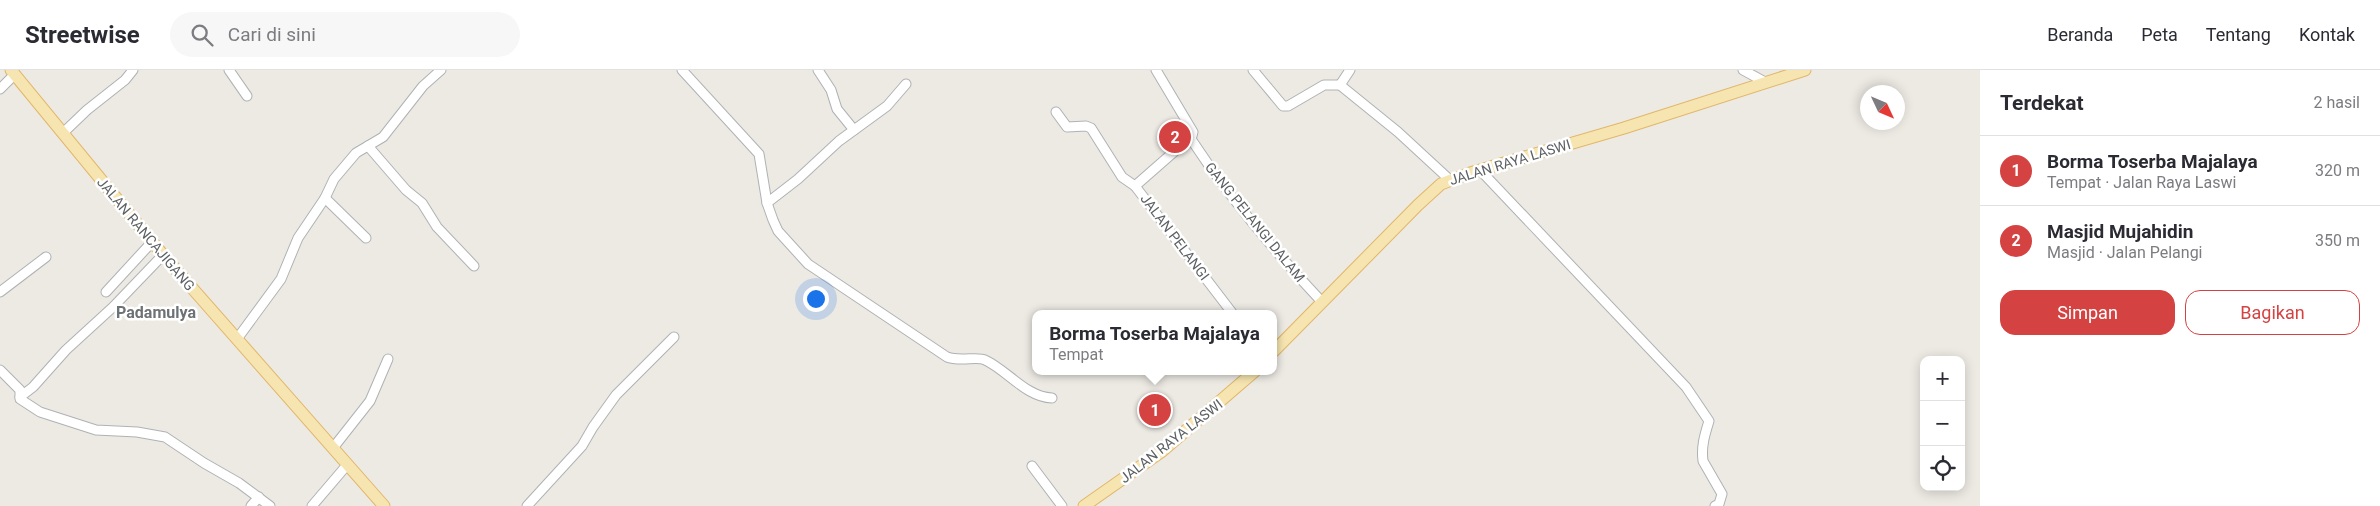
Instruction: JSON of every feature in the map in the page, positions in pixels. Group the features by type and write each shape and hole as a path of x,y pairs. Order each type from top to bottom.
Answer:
{"main road":[{"name":"JALAN RAYA LASWI","path":"1277,349 1441,184 1480,170 1624,128 1805,70"},
{"name":"JALAN RANCAJIGANG","path":"13,72 163,255 384,506"},
{"name":"JALAN RAYA LASWI","path":"1084,506 1161,452 1250,375"}],"street":[{"path":"63,133 87,110 125,80 134,70"},
{"path":"229,70 247,96"},
{"path":"237,339 278,284 298,238 325,198 334,179 348,162 383,137 423,86 441,70"},
{"path":"682,70 759,154 767,203 778,231 814,269 947,358 959,361 985,360 1029,390 1045,398 1052,398"},
{"path":"818,70 831,90 836,109 854,130"},
{"path":"1156,70 1193,132 1190,139"},
{"path":"1253,70 1281,105 1286,107 1324,85 1340,85 1398,132 1450,180"},
{"path":"1340,85 1350,70"},
{"path":"1743,70 1765,82"},
{"path":"0,89 13,72"},
{"path":"767,203 832,147 891,103 906,84"},
{"path":"1056,112 1068,127 1091,128 1122,177 1136,186"},
{"name":"JALAN PELANGI","path":"1190,139 1136,186 1230,310"},
{"name":"GANG PELANGI DALAM","path":"1190,139 1212,172 1299,278 1322,302"},
{"path":"368,146 406,190 422,203 437,227 474,266"},
{"path":"1480,170 1686,387 1696,400 1709,421 1704,436 1702,456 1722,494 1719,504 1715,506"},
{"path":"325,198 366,238"},
{"path":"106,292 152,242"},
{"path":"26,392 163,255"},
{"path":"0,292 46,256"},
{"path":"527,506 582,446 616,395 674,337"},
{"path":"332,448 370,401 388,359"},
{"path":"0,370 20,390 26,392 40,412 96,430 136,432 165,437 214,469 239,482 270,506"},
{"path":"312,506 348,465"},
{"path":"1032,466 1062,506"},
{"path":"252,506 259,498"}],"place":[{"name":"Masjid Mujahidin","path":"1175,137"},
{"name":"Borma Toserba Majalaya","path":"1155,410"}],"district":[{"name":"Padamulya","path":"156,312"}]}
